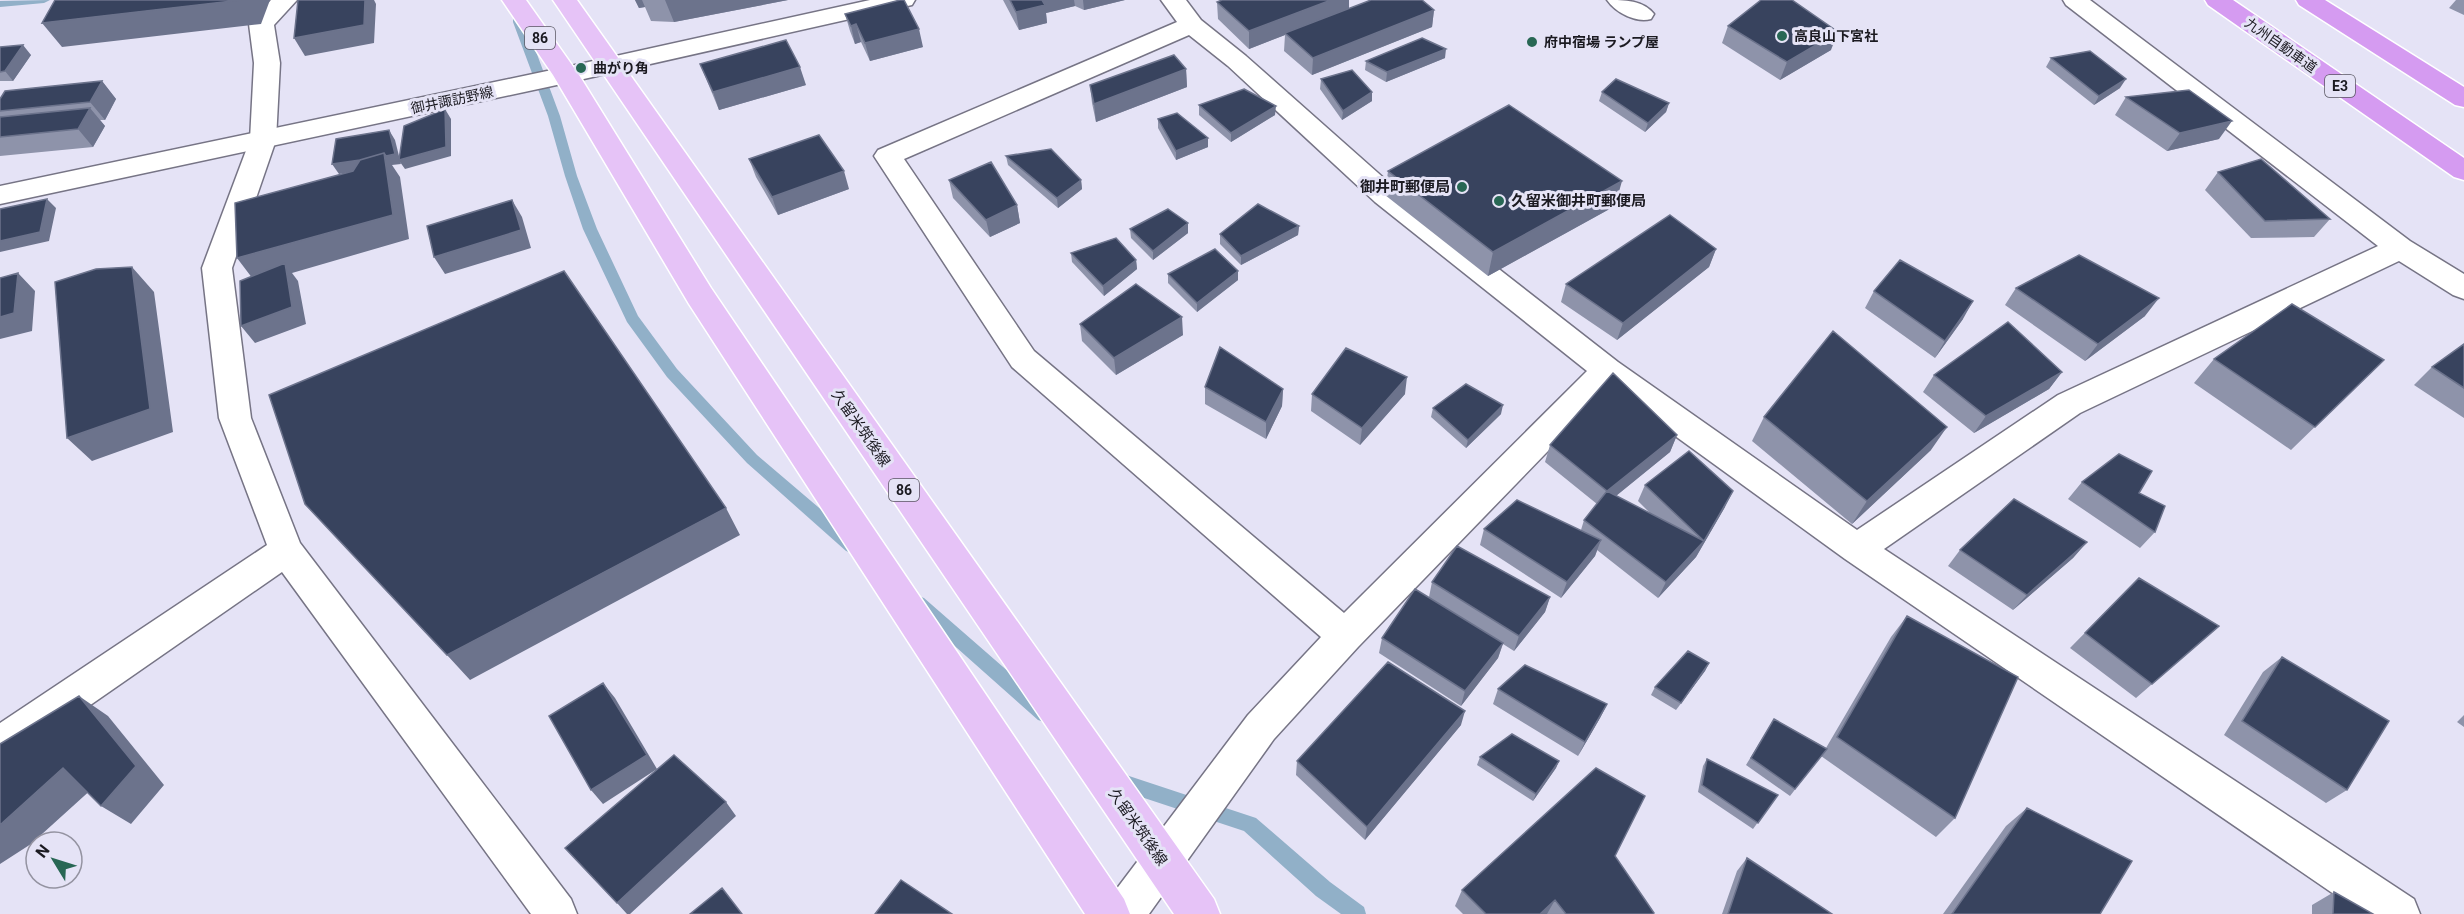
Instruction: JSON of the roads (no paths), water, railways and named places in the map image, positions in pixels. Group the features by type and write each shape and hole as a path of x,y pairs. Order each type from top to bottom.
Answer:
{"highway":[{"name":"九州自動車道","path":"2217,0 2464,171"},
{"path":"2308,0 2464,99"}],"main road":[{"name":"86","path":"514,0 566,75 700,296 1109,914"},
{"name":"久留米筑後線","path":"565,0 1198,914"}],"street":[{"path":"285,0 261,24 267,63 263,140 217,268 235,418 285,550 556,914"},
{"name":"御井諏訪野線","path":"0,195 566,75 903,0"},
{"path":"1173,0 1192,25 1237,61 1385,195 1607,370 1857,549 2399,914"},
{"path":"1619,0 1642,14"},
{"path":"2075,0 2400,248 2464,288"},
{"path":"1192,25 888,156 1023,359 1345,636"},
{"path":"1857,549 2069,404 2400,248"},
{"path":"1124,914 1261,727 1345,636 1607,370"},
{"path":"0,745 285,550"}],"waterway":[{"path":"0,4 44,0"},
{"path":"519,0 519,22 554,116 571,176 590,229 632,318 672,373 752,459 852,546"},
{"path":"918,603 1044,714"},
{"path":"1117,777 1123,783 1250,824 1323,889 1357,914"}],"place":[{"name":"高良山下宮社","path":"1782,36"},
{"name":"府中宿場 ランプ屋","path":"1532,42"},
{"name":"曲がり角","path":"581,68"},
{"name":"御井町郵便局","path":"1462,187"},
{"name":"久留米御井町郵便局","path":"1499,201"}]}
